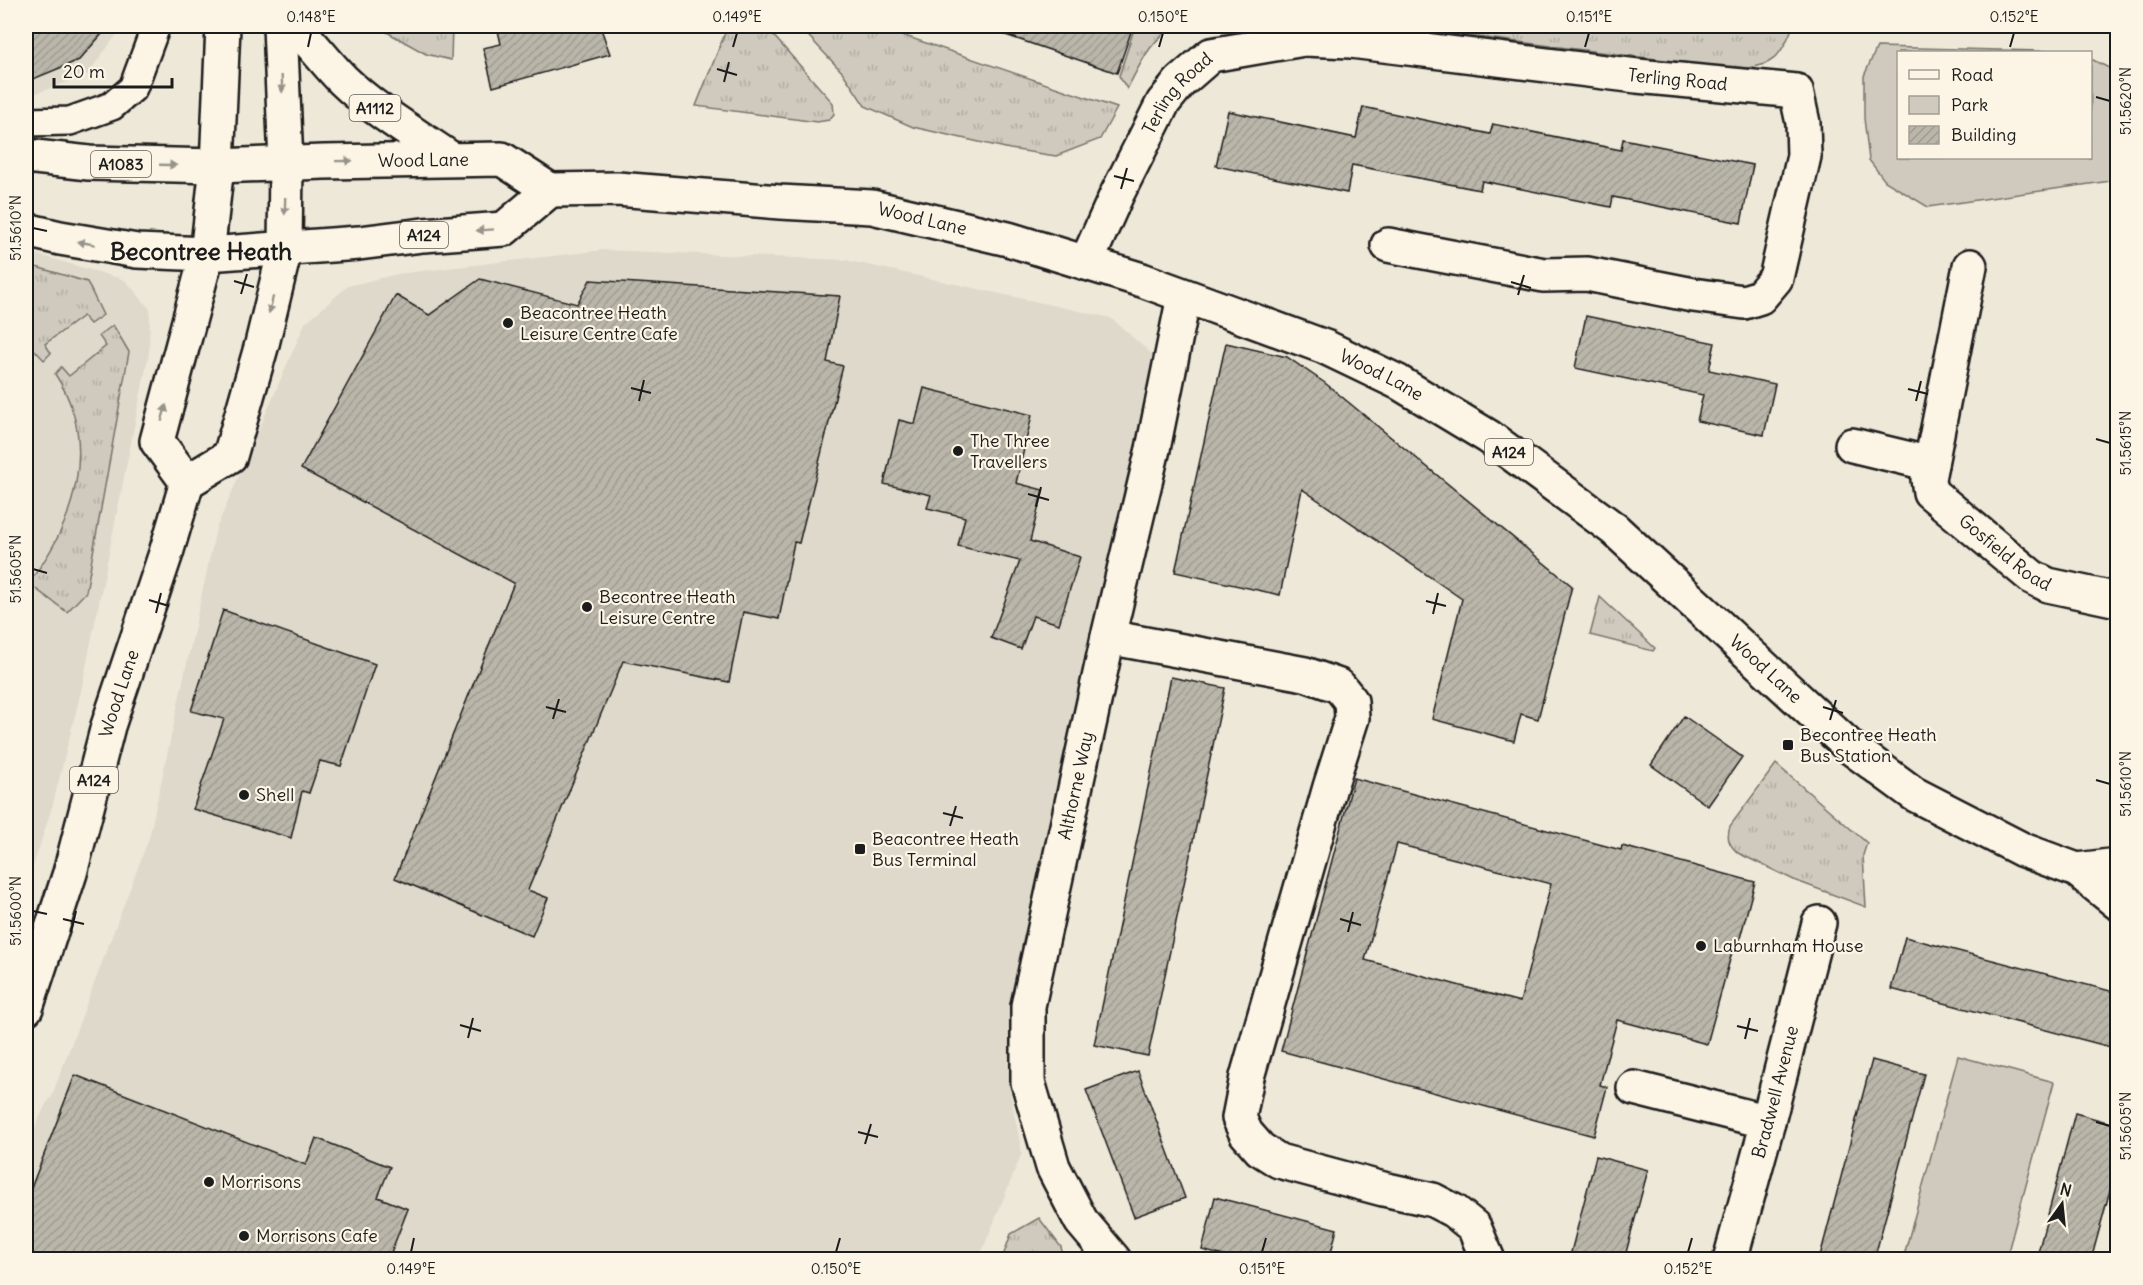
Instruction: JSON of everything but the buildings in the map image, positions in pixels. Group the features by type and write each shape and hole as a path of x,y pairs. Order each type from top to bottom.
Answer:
{"main road":[{"path":"223,26 217,166 207,254 157,441 187,482 230,456 262,344 285,249 286,163 280,26"},
{"name":"A1112","path":"294,26 311,42 343,80 375,108 451,159"},
{"name":"Terling Road","path":"1086,263 1117,194 1163,103 1180,82 1212,55 1263,44 1304,39 1351,41 1637,76 1796,91 1803,123 1804,156 1776,278 1760,297 1744,302 1693,295 1587,274 1544,275 1388,245"},
{"name":"A1083","path":"26,156 89,163 217,166"},
{"name":"Wood Lane","path":"217,166 502,159 550,190 617,189 872,207 1008,239 1142,280 1325,347 1398,382 1489,437 1614,529 1850,747 1914,794 2023,850 2077,870 2118,903"},
{"name":"A124","path":"285,249 504,229 550,190"},
{"path":"26,230 137,251 207,254 285,249"},
{"name":"Gosfield Road","path":"1970,266 1928,479 1930,492 2032,577 2048,585 2118,600"},
{"name":"Althorne Way","path":"1114,1260 1080,1221 1053,1167 1028,1082 1028,1006 1108,637 1153,448 1184,296"},
{"path":"1852,445 1931,464"},
{"name":"Wood Lane","path":"26,1008 70,873 108,726 166,553 187,482"},
{"path":"1108,637 1305,674 1339,686 1351,701 1352,718 1247,1077 1239,1118 1246,1133 1260,1149 1279,1161 1432,1200 1454,1212 1474,1227 1488,1260"},
{"name":"Wood Lane","path":"2077,870 2118,865"},
{"name":"Bradwell Avenue","path":"1730,1260 1819,923"},
{"path":"1634,1088 1768,1122"}],"street":[{"path":"26,122 70,121 112,106 133,88 156,26"}],"shaded area":[{"path":"26,26 123,26 87,75 26,97"},
{"path":"2055,26 2117,26 2117,34"},
{"path":"604,250 845,260 1111,318 1154,356 1072,753 1012,1008 1010,1091 1022,1153 979,1259 26,1259 26,1146 51,1098 149,838 216,529 305,323 348,286 397,274"},
{"path":"26,251 125,280 150,309 149,353 82,687 53,804 31,873 26,871"}],"green space":[{"path":"376,26 452,26 451,60 426,54"},
{"path":"724,26 765,26 833,103 834,114 829,120 817,122 696,106 727,28"},
{"path":"799,26 876,26 1117,108 1100,139 1056,156 1010,149 913,127 865,106 843,73"},
{"path":"1135,26 1177,26 1153,44 1127,89 1119,76"},
{"path":"1447,26 1793,26 1780,53 1768,63 1738,69 1446,33"},
{"path":"1877,47 2038,51 1897,51 1897,159 2092,159 2092,60 2117,72 2117,180 1928,207 1885,181 1869,160 1864,118 1864,76"},
{"path":"26,264 87,282 103,315 90,324 83,316 45,344 51,353 44,360 26,341"},
{"path":"113,325 129,352 86,592 67,612 28,583 58,535 69,509 76,482 79,455 76,427 69,400 55,374 61,367 69,376 106,346 99,336"},
{"path":"1600,597 1655,648 1653,651 1590,635"},
{"path":"1776,764 1867,843 1863,855 1866,907 1794,880 1738,853 1730,844 1728,834 1730,826"},
{"path":"1958,1056 2054,1082 2006,1259 1903,1259"},
{"path":"1039,1218 1061,1247 1064,1259 1002,1259 1011,1234"}],"place":[{"name":"Beacontree Heath Leisure Centre Cafe","path":"508,323"},
{"name":"The Three Travellers","path":"958,451"},
{"name":"Becontree Heath Leisure Centre","path":"587,607"},
{"name":"Becontree Heath Bus Station","path":"1788,745"},
{"name":"Shell","path":"244,795"},
{"name":"Beacontree Heath Bus Terminal","path":"860,849"},
{"name":"Laburnham House","path":"1701,946"},
{"name":"Morrisons","path":"209,1182"},
{"name":"Morrisons Cafe","path":"244,1236"}],"district":[{"name":"Becontree Heath","path":"201,252"}]}
